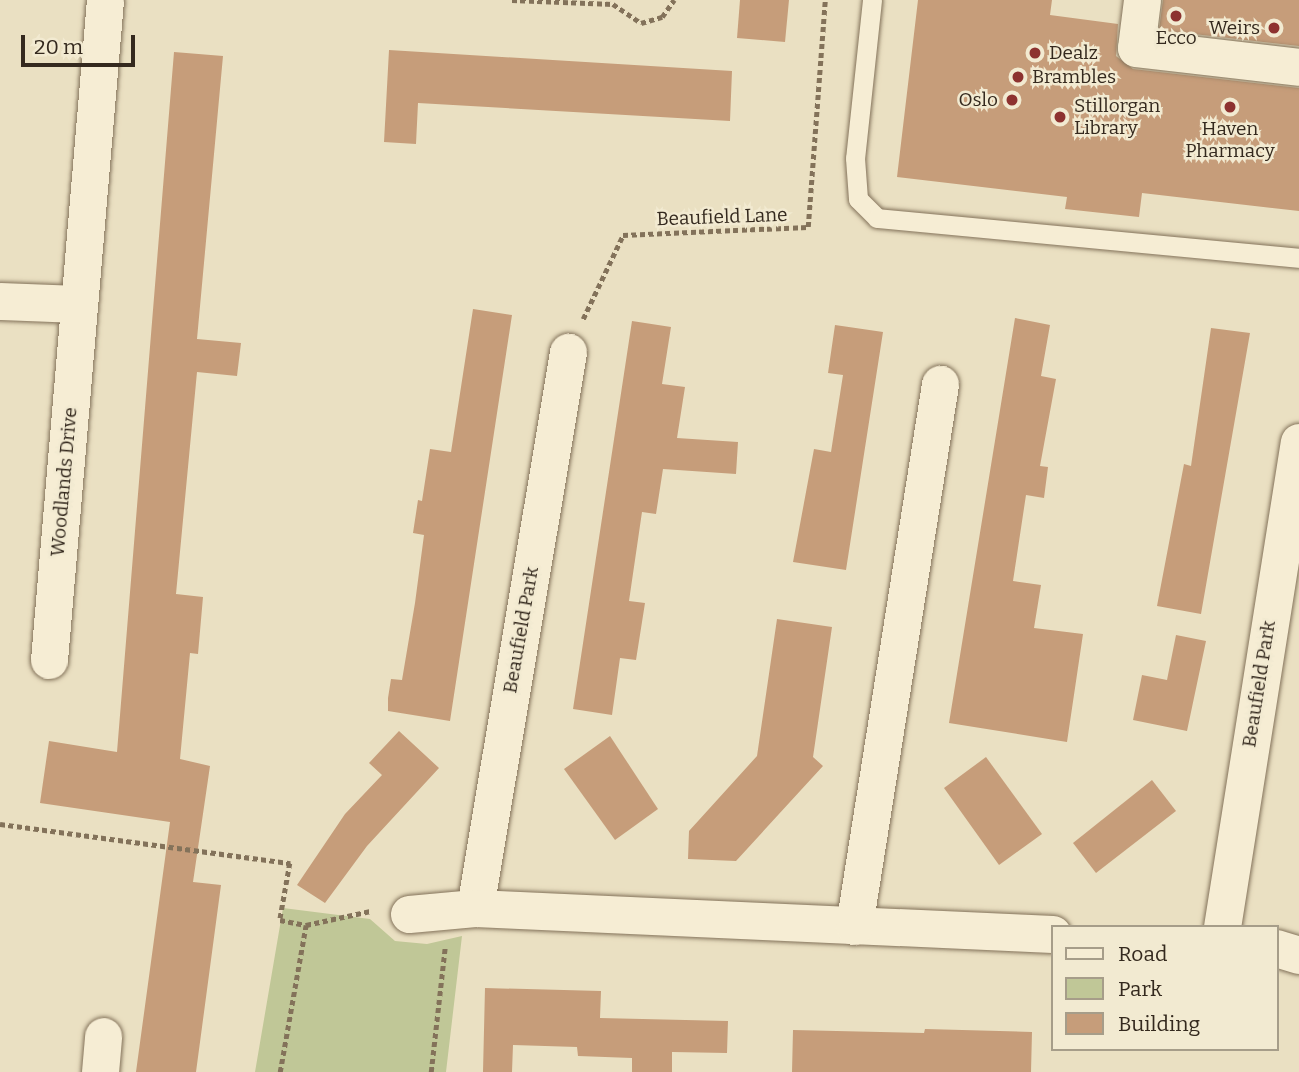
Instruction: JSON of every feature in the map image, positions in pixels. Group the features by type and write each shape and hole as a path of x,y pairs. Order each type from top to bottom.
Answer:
{"street":[{"name":"Woodlands Drive","path":"49,660 106,0"},
{"path":"1142,0 1136,48 1299,67"},
{"path":"0,301 79,304"},
{"name":"Beaufield Park","path":"462,908 568,352"},
{"path":"854,926 940,384"},
{"name":"Beaufield Park","path":"1222,925 1299,442"},
{"path":"409,914 462,908 1050,934"},
{"path":"1278,949 1299,955"},
{"path":"100,1072 103,1036"}],"lane":[{"path":"872,0 855,158 858,199 877,218 1299,258"}],"path":[{"path":"512,0 613,4 641,23 663,16 674,0"},
{"name":"Beaufield Lane","path":"568,352 623,235 808,227 825,0"},
{"path":"0,824 290,863 280,920 306,925 365,911 409,914"},
{"path":"430,1072 462,908"},
{"path":"280,1072 306,925"}],"green space":[{"path":"283,908 370,919 395,941 427,944 462,936 446,1072 255,1072"}],"building":[{"path":"740,0 789,0 785,42 737,38"},
{"path":"918,0 1052,0 1050,15 1118,24 1116,56 1133,69 1299,88 1299,211 1142,193 1139,217 1065,209 1067,197 897,177"},
{"path":"1163,0 1299,0 1299,46 1159,30"},
{"path":"389,50 732,71 730,121 418,103 416,144 384,142"},
{"path":"174,52 223,56 197,339 241,343 237,376 197,372 176,594 203,597 198,654 190,653 180,759 210,766 193,882 221,885 196,1072 136,1072 170,822 40,803 49,741 117,752"},
{"path":"473,309 512,315 450,721 388,711 388,698 391,679 402,680 415,603 424,535 413,533 418,500 422,501 430,449 451,452"},
{"path":"1015,318 1050,325 1041,376 1056,379 1040,466 1048,467 1044,498 1026,495 1013,581 1041,585 1034,628 1083,634 1067,742 949,723"},
{"path":"632,321 671,327 662,384 685,387 677,438 738,442 736,474 663,469 656,514 642,512 629,601 645,603 636,660 620,658 612,715 573,709"},
{"path":"835,325 883,332 846,570 793,562 814,449 831,452 843,375 828,373"},
{"path":"1211,328 1250,333 1201,614 1157,606 1184,464 1191,466"},
{"path":"777,619 832,627 813,757 823,766 736,861 688,859 689,831 757,756"},
{"path":"1176,635 1206,641 1187,731 1133,720 1142,675 1167,680"},
{"path":"399,731 439,768 367,846 325,903 297,885 345,814 382,775 369,763"},
{"path":"610,736 658,809 615,840 564,769"},
{"path":"986,757 1042,834 999,865 944,788"},
{"path":"1152,780 1176,811 1096,873 1073,843"},
{"path":"485,988 601,991 600,1018 728,1021 727,1053 672,1052 672,1072 632,1072 632,1058 578,1056 577,1047 513,1045 512,1072 483,1072"},
{"path":"925,1029 1032,1032 1031,1072 792,1072 793,1030 924,1033"}],"place":[{"name":"Ecco","path":"1176,16"},
{"name":"Weirs","path":"1274,28"},
{"name":"Dealz","path":"1035,53"},
{"name":"Brambles","path":"1018,77"},
{"name":"Oslo","path":"1012,100"},
{"name":"Haven Pharmacy","path":"1230,107"},
{"name":"Stillorgan Library","path":"1060,117"}]}
